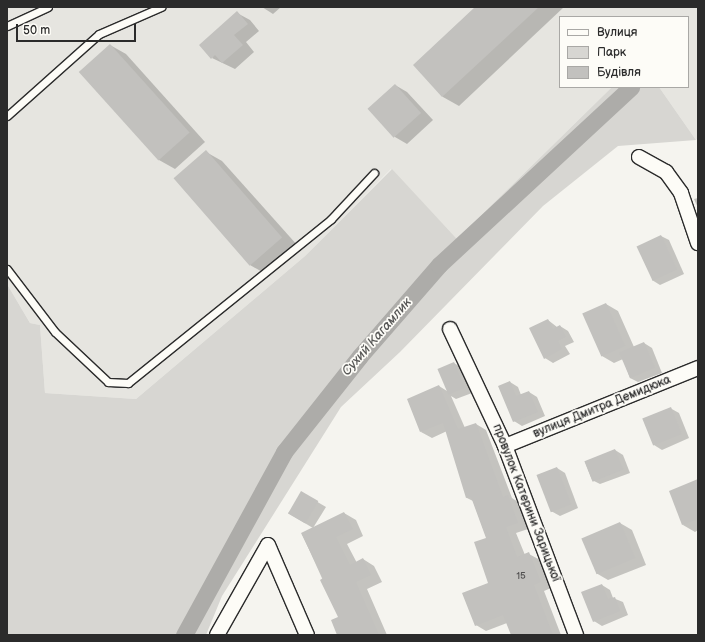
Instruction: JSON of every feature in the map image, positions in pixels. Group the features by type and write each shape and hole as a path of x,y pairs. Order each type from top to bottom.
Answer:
{"street":[{"path":"639,157 666,172 680,193 698,243"},
{"name":"провулок Катерини Зарицької","path":"450,329 506,446 576,635"},
{"name":"вулиця Дмитра Демидюка","path":"506,446 698,368"},
{"path":"217,635 268,545 307,635"}],"lane":[{"path":"7,26 48,7"},
{"path":"7,116 99,34 161,7"},
{"path":"7,268 55,332 81,357 108,382 128,383 331,219 374,173"}],"shaded area":[{"path":"7,7 698,7 698,138 696,140 660,88 689,88 689,16 559,16 559,88 611,88 457,239 391,169 305,256 136,399 45,393 40,325 30,323 7,284"}],"green space":[{"path":"611,88 660,88 696,140 618,146 543,206 400,352 341,407 222,596 206,635 7,635 7,284 30,323 40,325 45,393 136,399 305,256 392,169 457,239"}],"building":[{"path":"475,7 539,7 442,97 413,65"},
{"path":"237,11 248,24 234,35 243,45 222,63 215,55 211,59 199,45"},
{"path":"110,44 190,132 158,161 79,72"},
{"path":"395,84 421,113 394,138 368,109"},
{"path":"206,150 282,238 250,266 174,178"},
{"path":"661,235 677,269 653,281 637,246"},
{"path":"606,303 625,346 601,357 582,314"},
{"path":"548,319 553,329 560,325 566,337 558,341 562,349 544,359 529,328"},
{"path":"644,342 655,368 630,378 619,353"},
{"path":"454,362 465,388 448,395 437,369"},
{"path":"510,381 516,396 529,391 538,412 513,422 498,386"},
{"path":"439,385 458,429 476,423 503,497 508,495 518,523 506,527 517,557 529,552 541,582 534,585 553,635 511,635 503,615 475,626 462,593 488,583 474,542 486,538 471,497 466,498 443,423 420,432 407,399"},
{"path":"671,407 682,434 653,446 642,419"},
{"path":"615,449 623,469 593,482 584,461"},
{"path":"557,467 571,504 551,512 536,475"},
{"path":"698,479 698,519 682,525 669,491"},
{"path":"301,491 318,501 305,524 288,514"},
{"path":"344,512 353,529 336,537 350,565 363,558 371,575 356,582 379,635 337,635 331,620 338,617 320,580 323,578 301,533"},
{"path":"620,522 635,558 597,574 581,538"},
{"path":"602,584 608,599 615,597 620,611 593,622 581,592"}],"waterway":[{"name":"Сухий Кагамлик","path":"184,635 284,452 360,356 439,265 630,88"}]}
